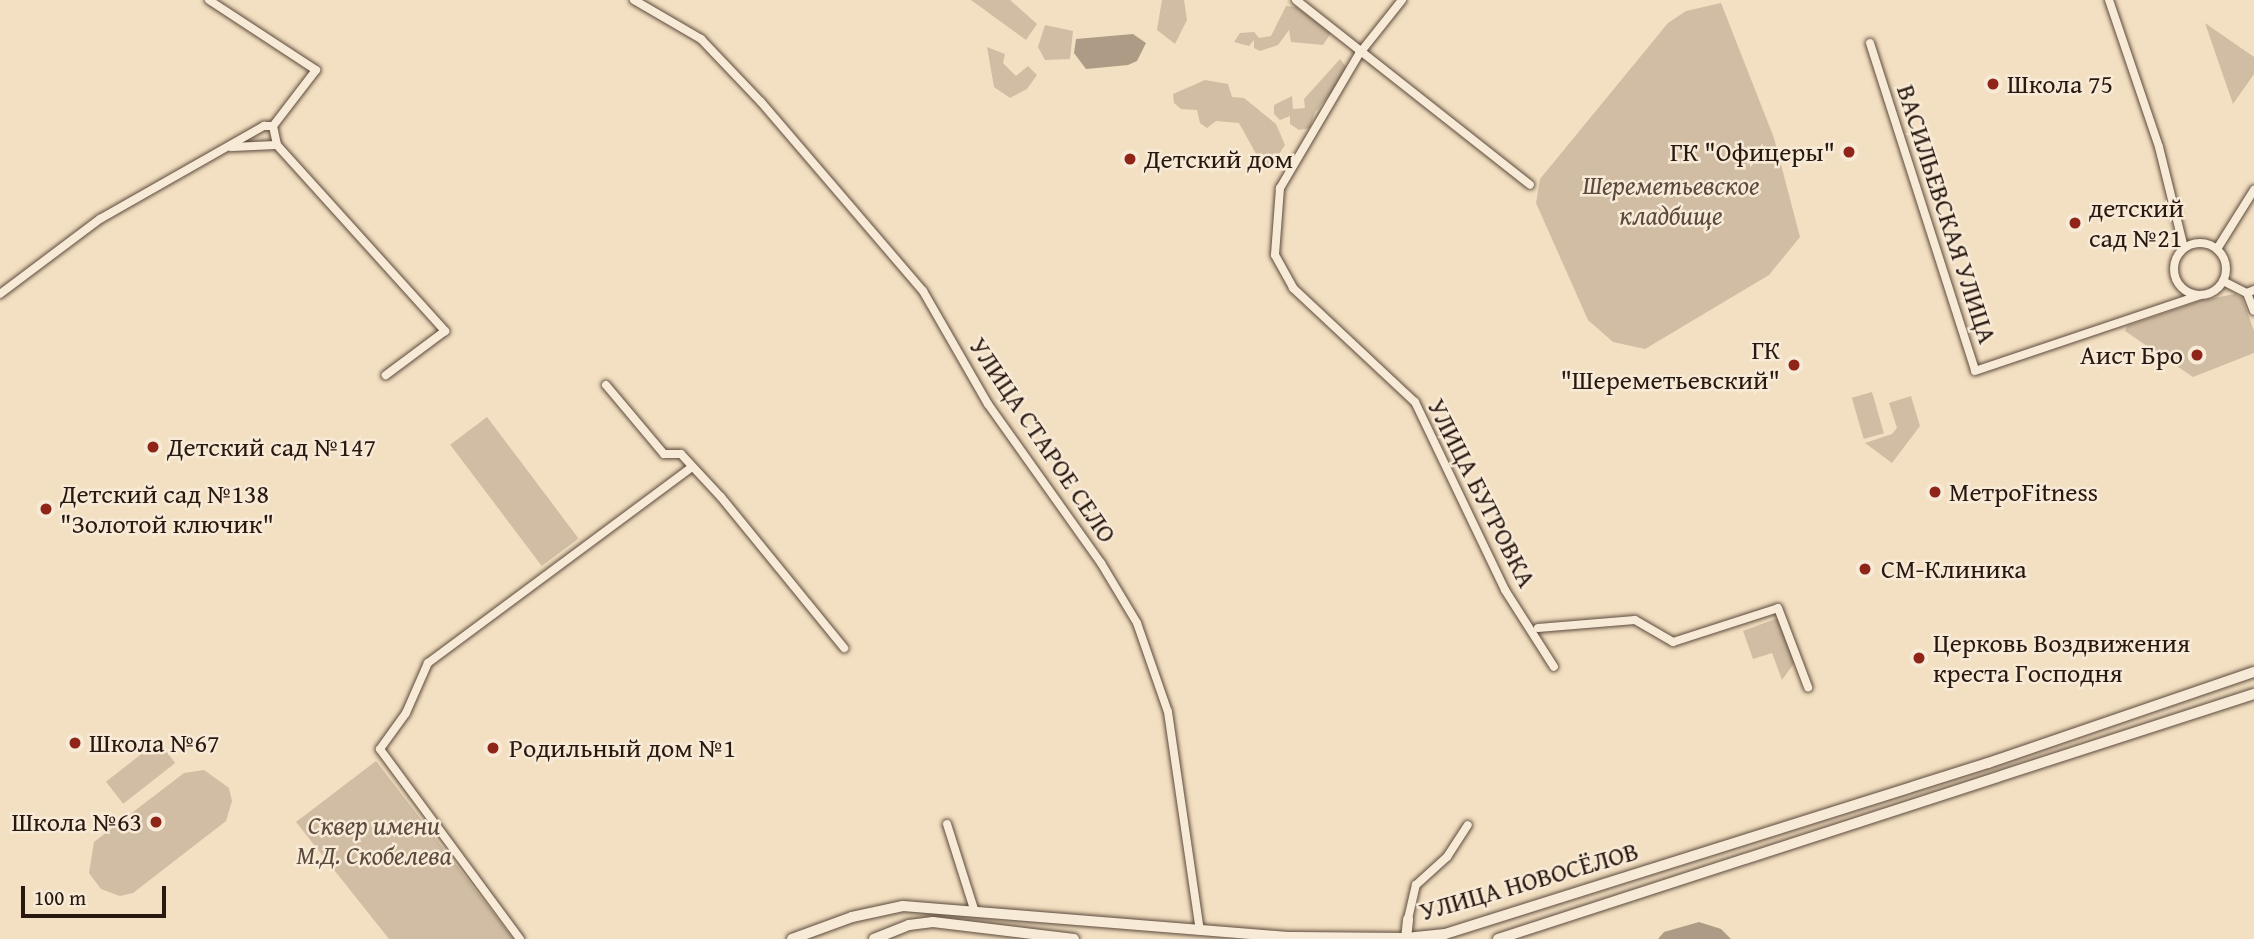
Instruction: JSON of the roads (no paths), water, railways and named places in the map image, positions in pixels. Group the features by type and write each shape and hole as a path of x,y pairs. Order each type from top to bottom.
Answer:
{"main road":[{"name":"УЛИЦА НОВОСЁЛОВ","path":"792,939 887,908 974,909 1200,931 1406,939 1446,934 2254,672"},
{"name":"УЛИЦА НОВОСЁЛОВ","path":"1498,939 2254,694"},
{"path":"1406,939 1408,919"},
{"path":"874,939 909,925 933,922 980,934 1073,939"}],"street":[{"path":"209,0 316,70 273,126 277,145 445,331 386,374"},
{"name":"УЛИЦА СТАРОЕ СЕЛО","path":"634,0 701,39 761,102 923,291 988,404 1131,613 1168,712 1200,931"},
{"path":"1296,0 1359,54 1530,185"},
{"name":"УЛИЦА БУГРОВКА","path":"1402,0 1359,54 1280,188 1275,255 1293,288 1415,402 1504,590 1554,667"},
{"path":"2109,0 2159,146 2184,248"},
{"name":"ВАСИЛЬЕВСКАЯ УЛИЦА","path":"1870,43 1975,371 2201,295"},
{"path":"0,294 100,219 264,126 273,126"},
{"path":"228,147 277,145"},
{"path":"2217,248 2254,190"},
{"path":"2201,242 2217,248 2226,264 2223,281 2201,295 2186,291 2176,278 2175,262 2184,248 2201,242"},
{"path":"2223,281 2251,291 2254,311"},
{"path":"606,386 664,454 681,454 844,648"},
{"path":"520,939 380,749 406,713 428,663 692,467"},
{"path":"1538,628 1635,620 1673,642 1778,608 1808,687"},
{"path":"947,824 974,909"},
{"path":"1408,919 1416,885 1447,857 1468,825"}],"place":[{"name":"Школа 75","path":"1993,84"},
{"name":"ГК \"Офицеры\"","path":"1849,152"},
{"name":"Детский дом","path":"1130,159"},
{"name":"детский сад №21","path":"2075,223"},
{"name":"Аист Бро","path":"2197,355"},
{"name":"ГК \"Шереметьевский\"","path":"1794,365"},
{"name":"Детский сад №147","path":"153,447"},
{"name":"МетроFitness","path":"1935,492"},
{"name":"Детский сад №138 \"Золотой ключик\"","path":"46,509"},
{"name":"СМ-Клиника","path":"1865,569"},
{"name":"Церковь Воздвижения креста Господня","path":"1919,658"},
{"name":"Школа №67","path":"75,743"},
{"name":"Родильный дом №1","path":"493,748"},
{"name":"Школа №63","path":"156,822"}],"park label":[{"name":"Шереметьевское кладбище","path":"1671,200"},
{"name":"Сквер имени М.Д. Скобелева","path":"374,840"}]}
